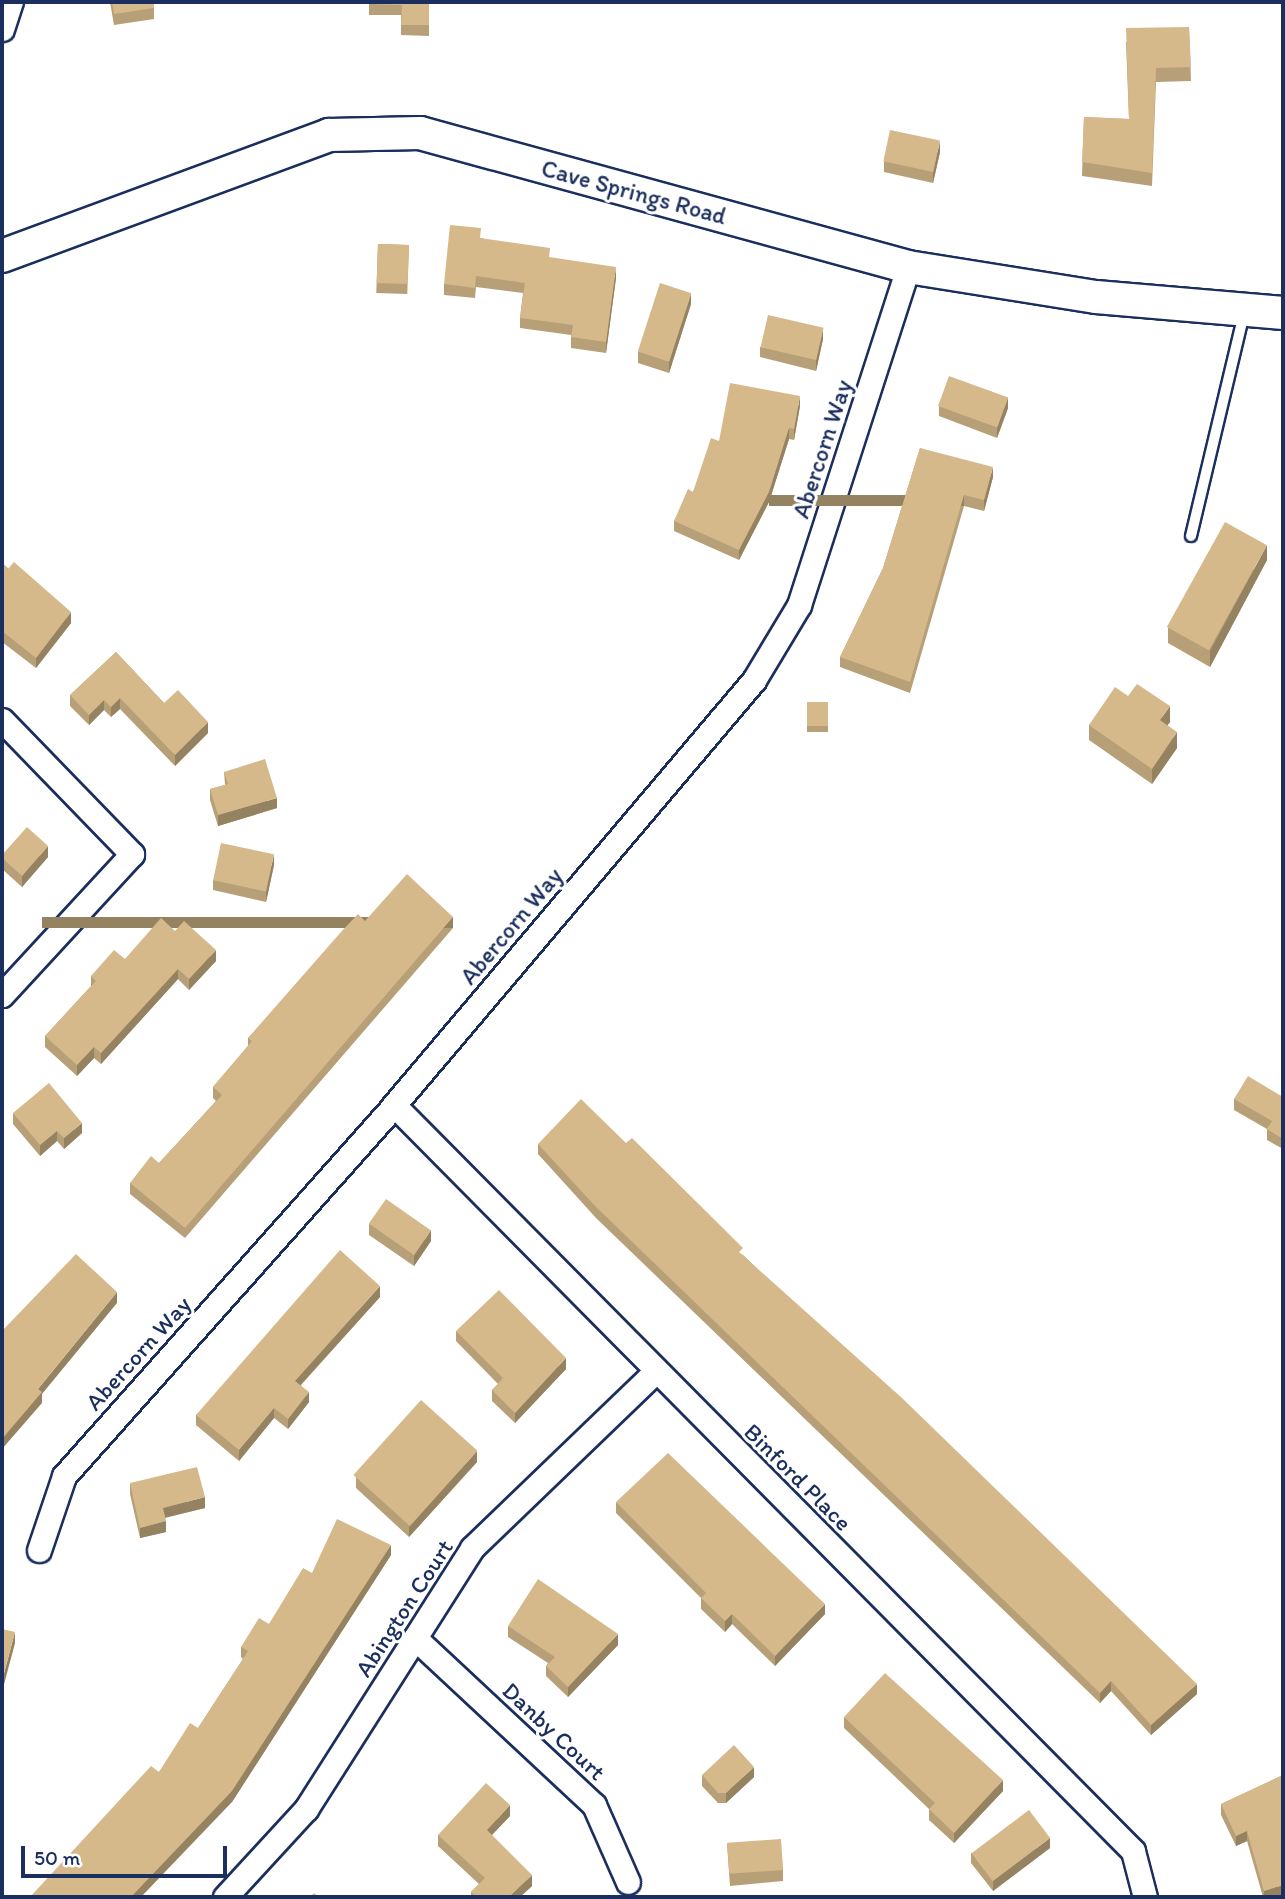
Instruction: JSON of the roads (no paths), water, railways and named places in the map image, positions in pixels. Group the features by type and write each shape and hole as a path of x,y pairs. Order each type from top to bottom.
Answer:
{"street":[{"path":"2,29 11,2"},
{"name":"Cave Springs Road","path":"2,256 329,135 420,133 908,267 1096,297 1283,313"},
{"name":"Abercorn Way","path":"38,1550 64,1476 394,1105 754,680 799,605 908,267"},
{"path":"2,720 132,854 2,995"},
{"name":"Binford Place","path":"394,1105 1133,1851 1145,1897"},
{"name":"Abington Court","path":"225,1897 306,1809 472,1548 656,1371"},
{"name":"Danby Court","path":"415,1637 594,1805 628,1882"}],"lane":[{"path":"1191,536 1245,310"}]}
